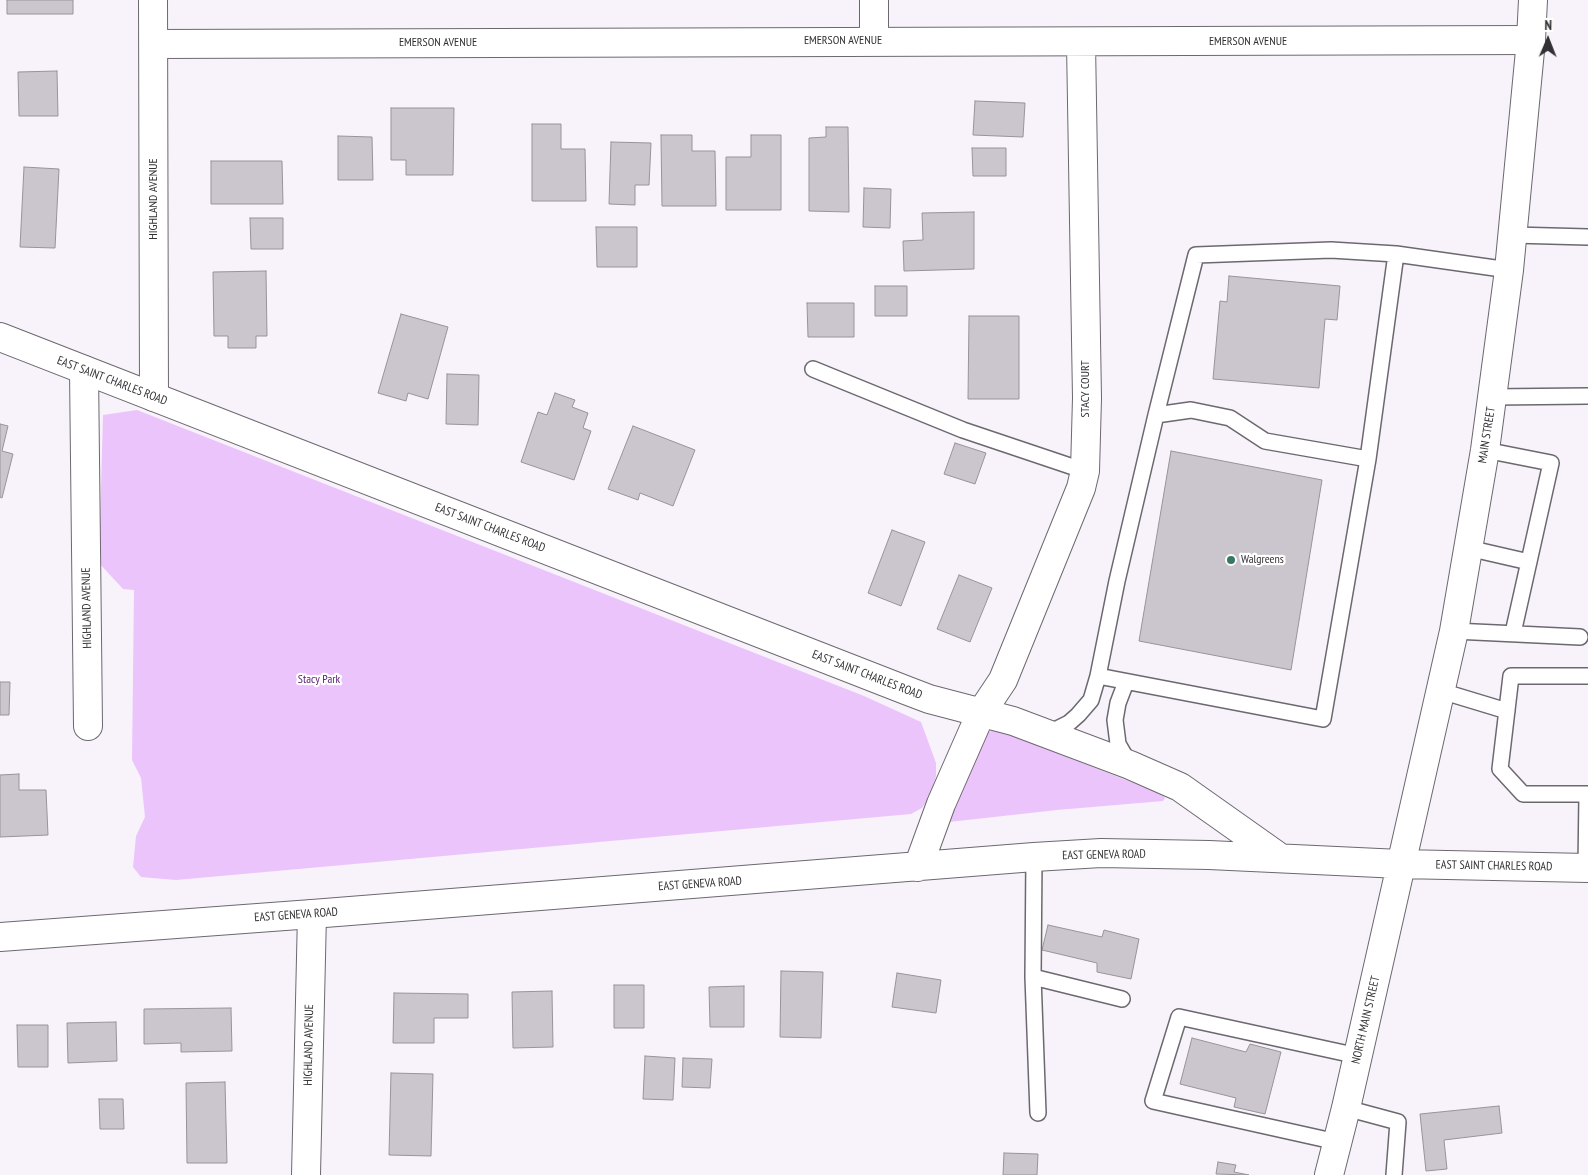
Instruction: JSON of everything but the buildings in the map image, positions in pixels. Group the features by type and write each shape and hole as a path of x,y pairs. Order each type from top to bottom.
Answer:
{"street":[{"name":"HIGHLAND AVENUE","path":"153,0 154,397"},
{"path":"874,0 874,41"},
{"name":"MAIN STREET","path":"1400,864 1454,630 1484,450 1513,235 1533,0"},
{"name":"EMERSON AVENUE","path":"154,44 1531,40"},
{"name":"STACY COURT","path":"918,867 941,804 981,713 1002,680 1081,488 1085,471 1087,398 1081,42"},
{"name":"EAST SAINT CHARLES ROAD","path":"0,337 929,699 1013,721 1130,766 1180,787 1279,858"},
{"name":"HIGHLAND AVENUE","path":"84,370 88,726"},
{"name":"EAST GENEVA ROAD","path":"0,937 1101,853 1279,858 1400,864"},
{"name":"EAST SAINT CHARLES ROAD","path":"1400,864 1587,868"},
{"name":"NORTH MAIN STREET","path":"1329,1175 1358,1056 1400,864"},
{"name":"HIGHLAND AVENUE","path":"306,1175 312,914"}],"lane":[{"path":"1513,235 1588,237"},
{"path":"1047,734 1069,723 1078,715 1090,700 1098,676 1117,581 1196,255 1331,250 1396,254 1508,270"},
{"path":"1098,676 1323,719 1368,459 1396,254"},
{"path":"813,369 963,430 1085,471"},
{"path":"1492,398 1588,396"},
{"path":"1156,415 1191,410 1230,418 1265,441 1368,459"},
{"path":"1484,450 1551,463 1513,634"},
{"path":"1468,548 1529,562"},
{"path":"1454,630 1580,636"},
{"path":"1587,868 1587,794 1523,794 1500,769 1511,676 1588,676"},
{"path":"1126,682 1118,703 1115,720 1118,744 1130,766"},
{"path":"1441,691 1507,711"},
{"path":"1034,857 1033,977 1038,1112"},
{"path":"1033,977 1122,999"},
{"path":"1337,1142 1153,1101 1179,1017 1358,1056"},
{"path":"1346,1108 1398,1122 1394,1175"}],"green space":[{"name":"Stacy Park","path":"137,410 864,696 921,722 936,763 936,776 931,795 922,808 911,814 176,880 141,877 133,867 136,836 145,817 141,778 132,760 134,590 123,589 99,563 103,415"},
{"path":"994,730 1162,794 1165,798 1163,801 949,822 948,820 986,733"}],"place":[{"name":"Walgreens","path":"1231,560"}]}
